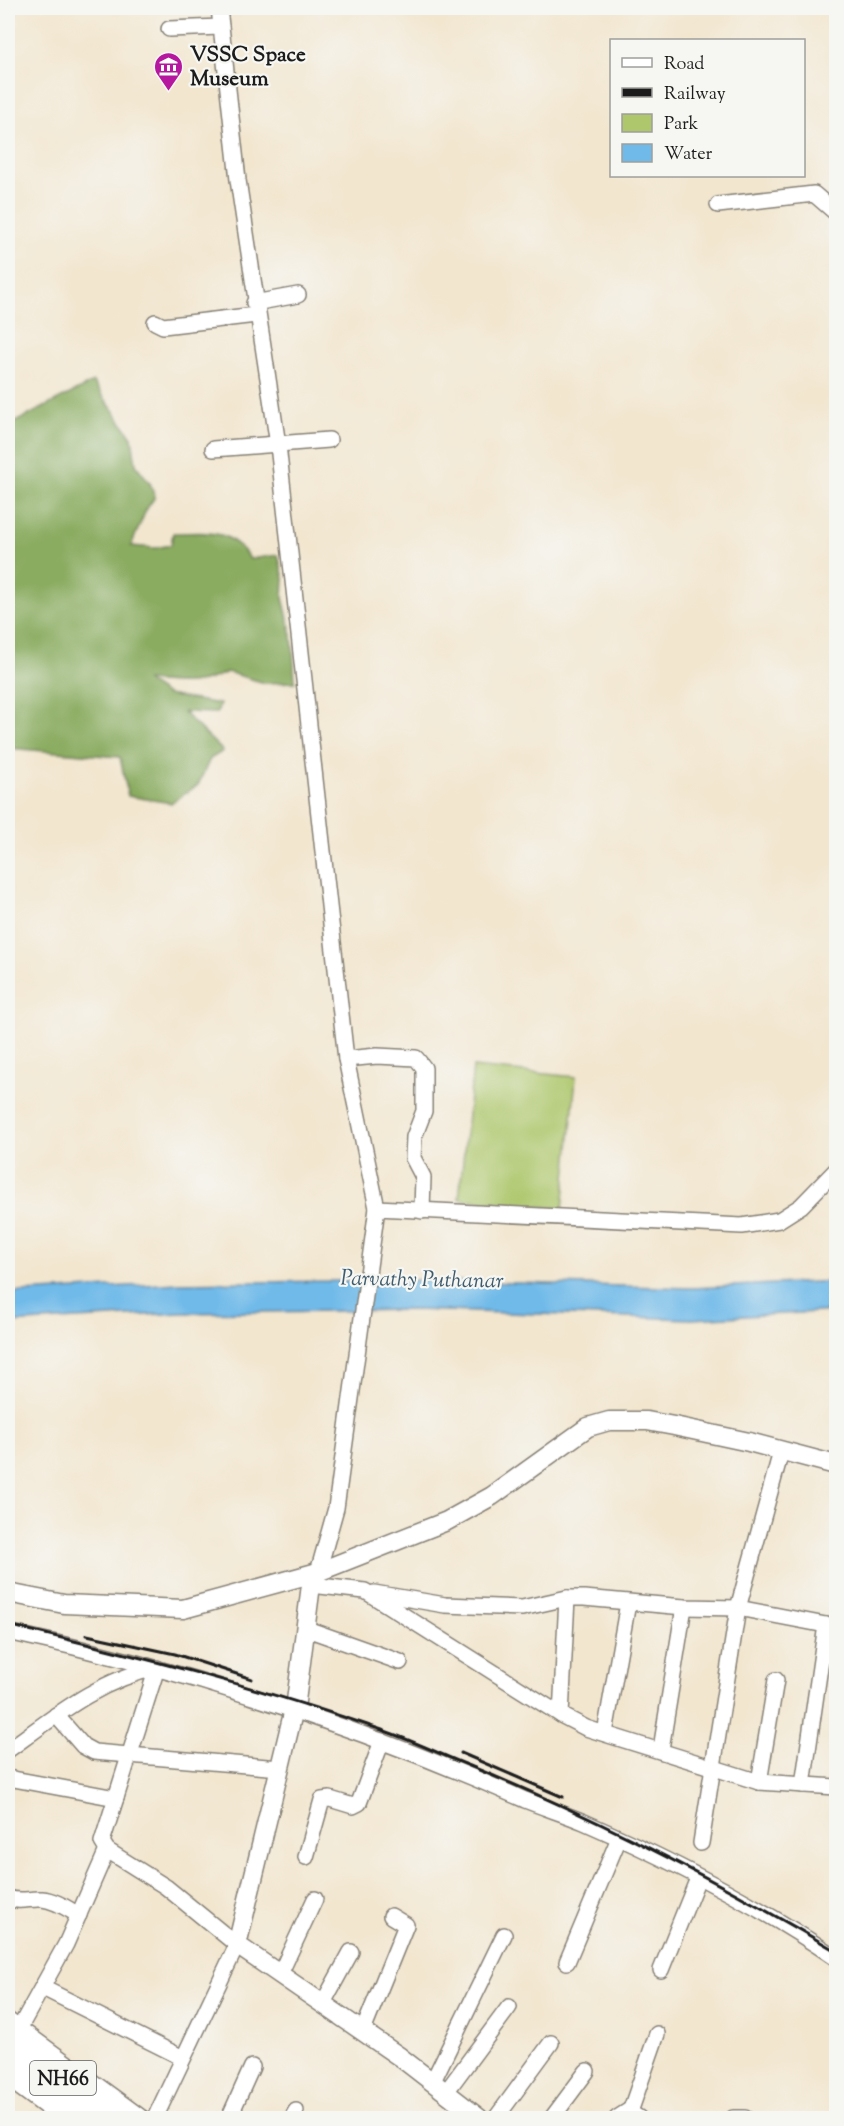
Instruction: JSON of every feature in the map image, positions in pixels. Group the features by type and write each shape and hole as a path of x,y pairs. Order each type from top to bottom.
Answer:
{"highway":[{"name":"NH66","path":"11,2029 117,2118"},
{"name":"NH66","path":"8,2059 88,2118"}],"main road":[{"path":"8,1593 64,1604 183,1608 314,1578 447,1521 492,1496 588,1427 609,1421 648,1421 749,1442 837,1466"},
{"path":"314,1578 294,1709 237,1945 440,2086 470,2115"}],"street":[{"path":"219,8 255,309 278,445 346,1059 377,1208 336,1508 314,1578 365,1592 445,1605 511,1607 567,1598 684,1607 738,1608 831,1626 803,1785"},
{"path":"168,29 221,27"},
{"path":"718,205 814,194 837,213"},
{"path":"155,322 163,327 255,309 298,295"},
{"path":"213,449 329,440"},
{"path":"346,1059 377,1056 416,1058 424,1068 424,1111 414,1137 413,1158 423,1177 422,1211"},
{"path":"377,1208 742,1226 779,1220 801,1206 837,1170"},
{"path":"701,1843 738,1608 782,1452"},
{"path":"365,1592 561,1715 586,1728 661,1749 759,1782 837,1787"},
{"path":"561,1715 567,1598"},
{"path":"605,1733 628,1603"},
{"path":"661,1749 684,1607"},
{"path":"307,1629 400,1662"},
{"path":"8,1632 157,1668 294,1709 439,1761 619,1838 698,1878 837,1958"},
{"path":"8,1750 56,1715 112,1683 157,1668"},
{"path":"155,2118 237,1945 166,1887 107,1850 102,1837 157,1668"},
{"path":"759,1782 776,1680"},
{"path":"56,1715 88,1750 129,1756 280,1768"},
{"path":"306,1857 322,1800 330,1799 353,1806 359,1803 382,1741"},
{"path":"8,1778 116,1798"},
{"path":"567,1962 619,1838"},
{"path":"107,1850 79,1915 43,1988 11,2029 142,2118"},
{"path":"661,1970 698,1878"},
{"path":"8,1898 23,1902 35,1899 52,1901 79,1915"},
{"path":"279,1974 315,1899"},
{"path":"363,2031 406,1925 391,1916"},
{"path":"440,2086 504,1935"},
{"path":"322,2003 351,1952"},
{"path":"43,1988 182,2057"},
{"path":"440,2086 509,2007"},
{"path":"629,2116 657,2034"},
{"path":"496,2118 551,2043"},
{"path":"229,2118 252,2067"},
{"path":"552,2118 587,2071"},
{"path":"8,2079 61,2118"},
{"path":"733,2118 745,2118"}],"green space":[{"path":"93,382 132,437 136,465 150,483 155,497 146,510 131,546 155,548 171,545 173,533 217,534 234,541 250,559 278,555 284,578 283,598 292,635 295,682 265,683 227,672 196,682 146,681 167,695 220,704 217,713 183,712 223,751 210,759 198,785 171,803 128,796 120,757 8,748 8,430 15,422"},
{"path":"473,1067 576,1077 563,1209 459,1199"}],"water":[{"path":"416,1280 692,1288 836,1281 836,1311 692,1319 415,1310 180,1313 8,1323 8,1293 179,1283"}],"railway":[{"path":"8,1625 243,1686 336,1714 404,1738 611,1829 702,1875 836,1951"},
{"path":"87,1635 175,1654 252,1679"},
{"path":"461,1753 563,1797"}],"place":[{"name":"VSSC Space Museum","path":"169,92"}],"water label":[{"name":"Parvathy Puthanar","path":"422,1278"}]}
